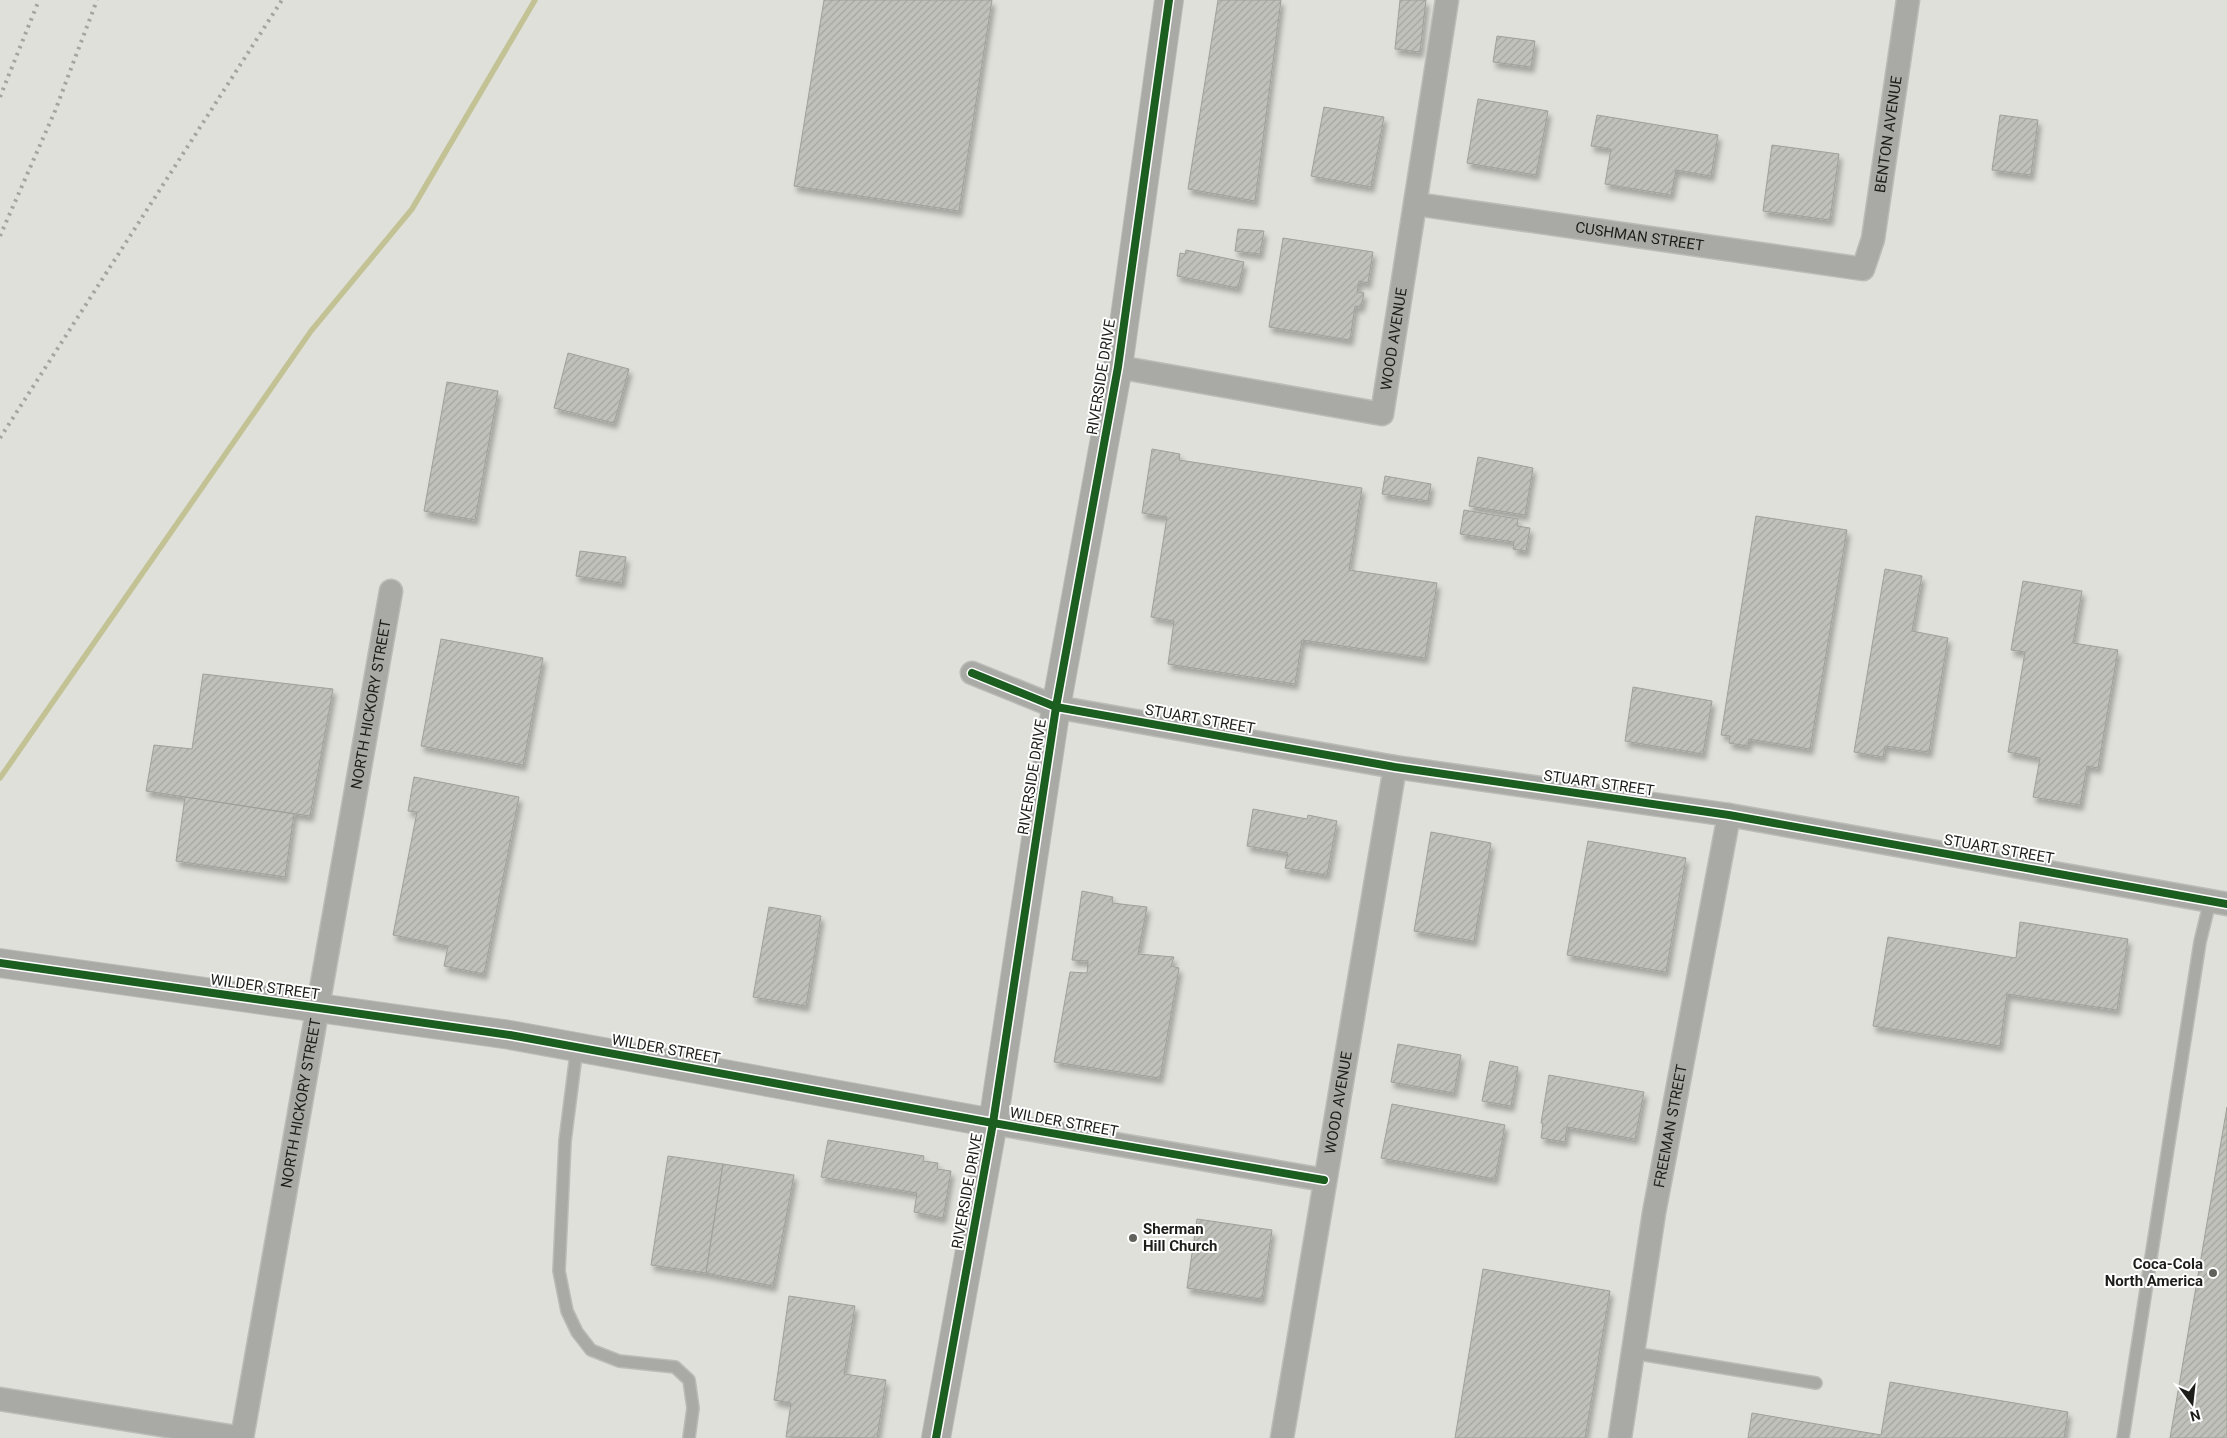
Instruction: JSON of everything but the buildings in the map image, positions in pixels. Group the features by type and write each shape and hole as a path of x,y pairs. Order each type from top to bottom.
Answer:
{"street":[{"name":"RIVERSIDE DRIVE","path":"936,1438 993,1124 1056,707 1118,367 1169,0"},
{"name":"WOOD AVENUE","path":"1118,367 1382,414 1447,0"},
{"name":"BENTON AVENUE","path":"1864,269 1873,239 1908,0"},
{"name":"CUSHMAN STREET","path":"1416,204 1864,269"},
{"name":"NORTH HICKORY STREET","path":"242,1438 391,591"},
{"name":"STUART STREET","path":"972,673 1056,707 1395,767 1729,815 2219,902"},
{"name":"WOOD AVENUE","path":"1282,1438 1395,767"},
{"name":"FREEMAN STREET","path":"1620,1438 1654,1212 1729,815"},
{"name":"WILDER STREET","path":"1,968 510,1034 993,1124 1324,1180"},
{"path":"0,1399 242,1438"}],"lane":[{"path":"2123,1438 2200,942 2219,902"},
{"path":"577,1047 565,1141 559,1271 567,1311 577,1332 591,1350 619,1361 675,1368 689,1380 693,1408 689,1438"},
{"path":"1633,1353 1816,1383"}],"waterway":[{"path":"0,778 311,331 412,209 535,0"}],"railway":[{"path":"0,97 39,0"},
{"path":"0,236 55,111 97,0"},
{"path":"0,438 282,0"}],"cycle path":[{"path":"936,1438 993,1123 1056,707 1118,367 1169,0"},
{"path":"972,673 1056,707 1395,767 1729,815 2227,904"},
{"path":"0,963 510,1035 993,1123 1324,1180"}],"place":[{"name":"Sherman Hill Church","path":"1133,1238"},
{"name":"Coca-Cola North America","path":"2213,1273"}]}
